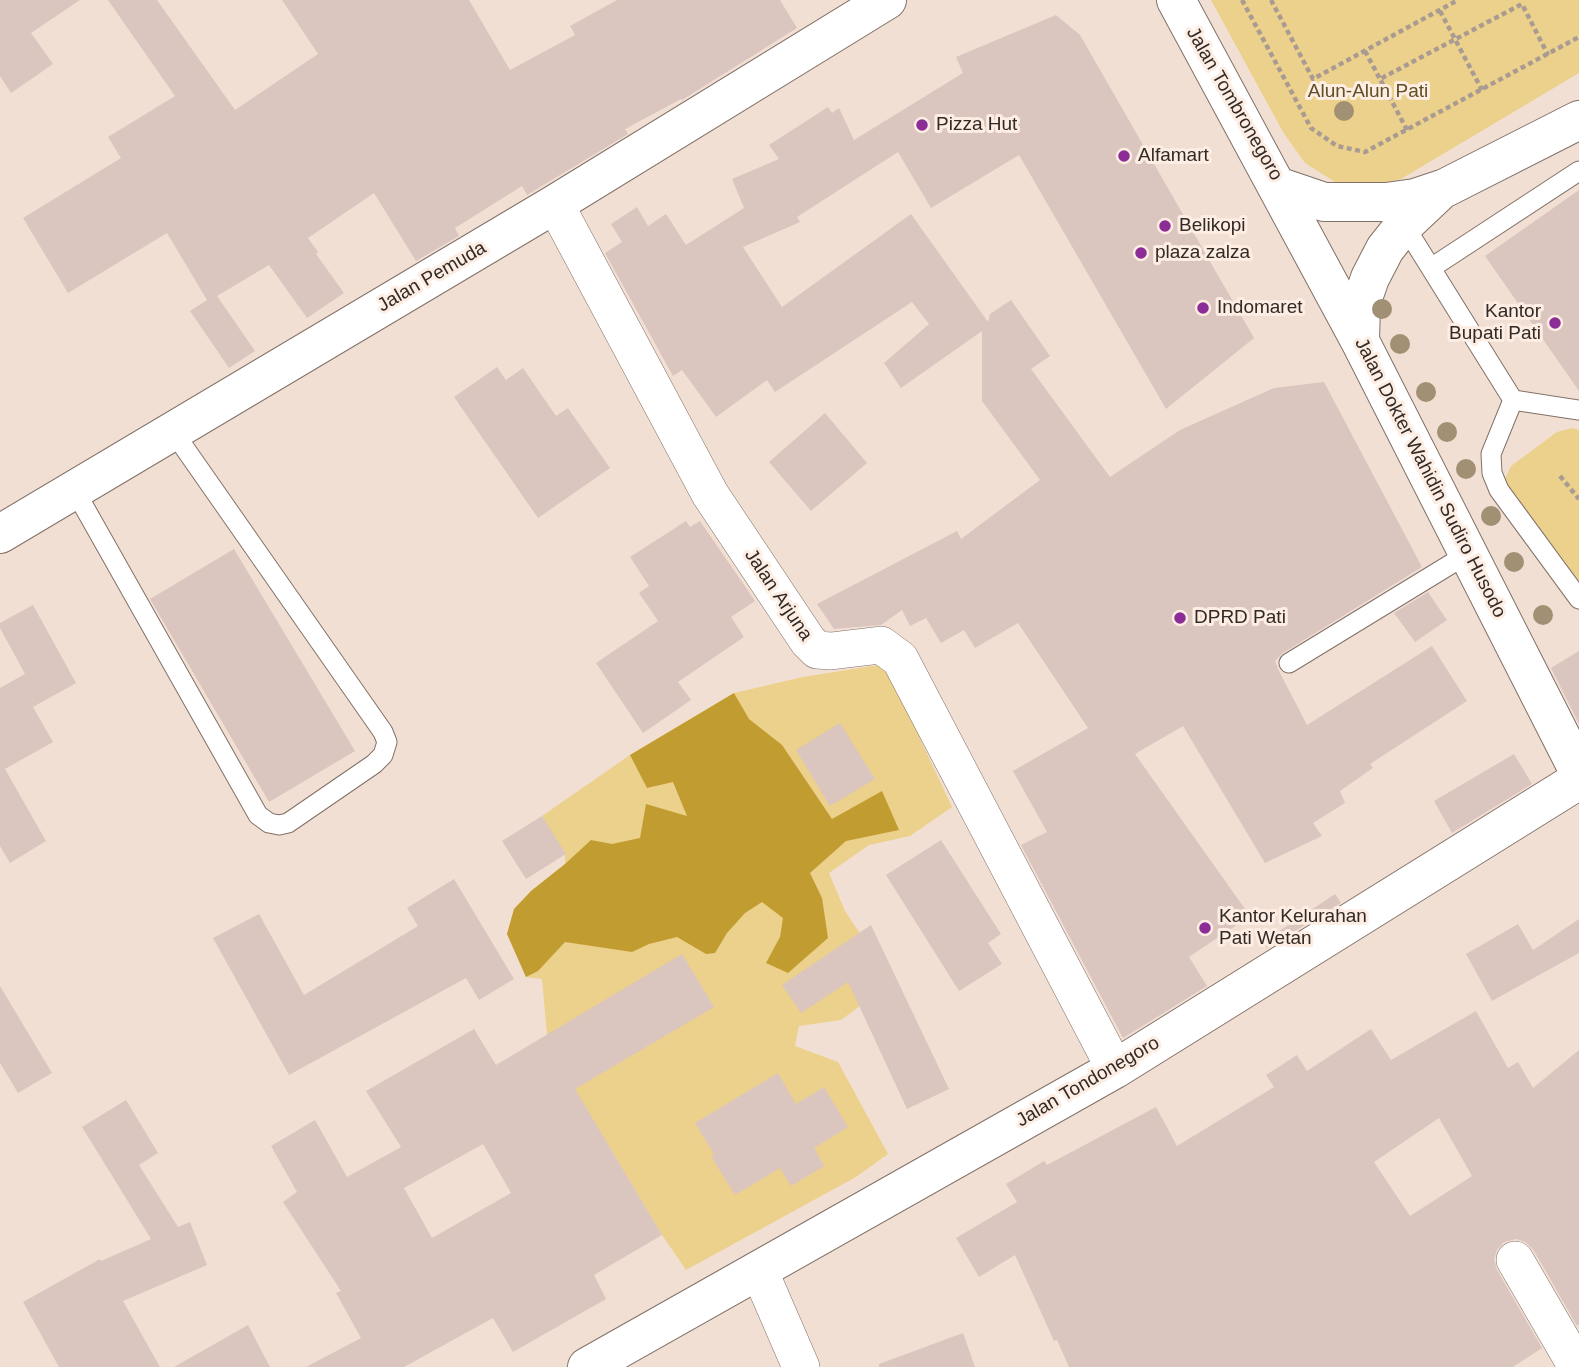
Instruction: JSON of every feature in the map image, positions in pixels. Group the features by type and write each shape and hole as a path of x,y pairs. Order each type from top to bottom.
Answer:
{"main road":[{"name":"Jalan Pemuda","path":"0,534 555,204 875,8 911,0"},
{"path":"1157,0 1199,44"},
{"name":"Jalan Tombronegoro","path":"1176,0 1277,186 1324,202 1386,202 1415,198 1444,188 1579,120"},
{"name":"Jalan Dokter Wahidin Sudiro Husodo","path":"1277,186 1360,341 1579,772"},
{"path":"1360,341 1362,304 1370,278 1385,249 1404,225 1444,188"},
{"name":"Jalan Tondonegoro","path":"587,1367 1115,1069 1579,780"}],"street":[{"name":"Jalan Arjuna","path":"555,204 710,494 808,640 817,650 831,652 881,645 900,659 1115,1069"},
{"path":"1515,1260 1577,1367"},
{"path":"759,1270 801,1367"}],"lane":[{"path":"1431,268 1579,171"},
{"path":"1404,225 1513,400 1579,410"},
{"path":"1513,400 1491,454 1492,473 1499,490 1579,599"},
{"path":"74,489 258,815 279,825 288,823 374,764 383,755 387,742 383,732 172,430"},
{"path":"1289,663 1469,553"}],"path":[{"path":"1241,0 1311,128 1337,146 1365,152 1579,37"},
{"path":"1271,0 1313,79 1458,0"},
{"path":"1380,79 1520,2 1548,55"},
{"path":"1440,10 1482,90"},
{"path":"1365,51 1407,130"},
{"path":"1560,476 1579,499"}],"green space":[{"name":"Alun-Alun Pati","path":"1211,0 1579,0 1579,73 1401,179 1364,187 1335,182 1305,163 1283,132"},
{"path":"1573,428 1579,430 1579,589 1511,494 1505,479 1511,466 1557,432"},
{"path":"885,664 952,807 910,836 869,845 829,873 845,911 892,982 841,1020 799,1026 795,1046 838,1062 888,1154 856,1177 686,1270 574,1089 547,1035 542,979 526,977 507,934 514,909 531,891 565,864 565,854 542,816 630,755 734,693 803,677"}],"shaded area":[{"path":"734,693 749,719 782,745 832,819 882,791 899,830 846,841 810,873 822,898 828,938 788,973 766,963 780,937 783,918 762,902 745,913 727,933 715,953 706,954 677,937 649,944 632,952 565,942 538,971 526,977 507,934 514,909 591,840 612,844 640,838 646,804 687,816 673,782 647,788 630,755"}],"building":[{"path":"0,0 80,0 31,33 53,64 11,93 0,76"},
{"path":"108,0 157,0 235,110 318,54 282,0 469,0 510,70 575,35 570,26 617,0 780,0 797,28 682,100 625,129 628,134 527,195 522,186 455,228 459,236 416,261 374,193 308,238 344,293 307,318 269,265 217,296 255,351 229,368 190,311 207,300 167,233 68,293 23,218 121,158 108,137 175,96"},
{"path":"1056,15 1080,35 1254,338 1166,409 1019,155 931,208 898,152 797,217 800,222 743,247 782,307 911,214 988,322 990,314 1011,300 1050,356 1031,369 1110,477 1180,430 1274,388 1324,382 1422,567 1283,653 1275,661 1278,669 1307,725 1432,646 1467,701 1370,764 1373,768 1340,791 1345,803 1313,823 1322,836 1265,863 1183,726 1135,754 1250,916 1189,957 1207,986 1123,1038 1021,845 1047,832 1013,771 1088,728 1018,623 975,648 964,630 941,643 926,618 910,626 902,610 881,625 834,629 817,604 957,531 961,539 1040,480 982,401 982,331 901,388 884,363 929,324 912,302 775,392 767,380 716,417 682,370 673,376 605,253 622,242 611,224 637,207 648,226 666,214 686,245 744,208 732,179 779,159 769,145 828,107 832,113 839,108 854,140 963,73 956,57"},
{"name":"Kantor Bupati Pati","path":"1579,190 1579,391 1485,256"},
{"path":"497,367 506,380 523,368 556,416 568,408 610,468 538,518 454,397"},
{"path":"825,413 867,463 811,511 769,462"},
{"path":"686,521 690,527 700,521 755,601 731,617 744,637 678,682 691,700 643,733 596,663 658,621 639,593 649,586 630,557"},
{"path":"234,549 355,751 269,802 150,599"},
{"path":"1428,592 1447,620 1415,642 1394,613"},
{"path":"33,605 76,683 33,707 53,742 5,769 46,841 10,863 0,846 0,688 25,674 0,628 0,623"},
{"path":"1579,651 1579,724 1551,668"},
{"path":"840,723 875,779 830,806 796,750"},
{"path":"1514,754 1532,784 1452,833 1434,801"},
{"path":"542,816 566,854 526,879 502,841"},
{"path":"941,840 1001,934 988,943 1002,964 959,991 886,875"},
{"path":"454,879 514,979 479,1000 466,978 289,1075 213,938 259,914 304,995 418,926 407,908"},
{"path":"1335,894 1341,903 1267,948 1263,942"},
{"path":"1579,919 1579,953 1492,1001 1466,954 1518,924 1533,950"},
{"path":"871,925 949,1089 907,1109 848,982 801,1013 782,985"},
{"path":"682,954 714,1007 575,1089 662,1235 594,1275 606,1299 513,1352 493,1318 404,1367 306,1367 361,1338 336,1293 341,1291 283,1202 297,1192 271,1146 315,1120 347,1177 401,1147 366,1091 474,1029 496,1065","holes":["483,1144 511,1193 432,1238 404,1188"]},
{"path":"0,986 52,1073 18,1093 0,1063"},
{"path":"1476,1011 1508,1068 1518,1062 1533,1088 1579,1050 1579,1324 1577,1326 1533,1249 1516,1239 1504,1242 1494,1259 1497,1270 1542,1348 1513,1367 1069,1367 1057,1340 1054,1341 1015,1255 979,1277 956,1238 1017,1202 1006,1184 1044,1161 1047,1165 1156,1107 1177,1146 1274,1087 1266,1075 1297,1055 1307,1071 1371,1029 1391,1060","holes":["1439,1118 1472,1176 1410,1216 1374,1162"]},
{"path":"778,1073 796,1104 824,1087 848,1127 814,1148 824,1166 791,1186 780,1168 735,1195 695,1123"},
{"path":"126,1100 158,1153 139,1165 178,1227 190,1222 207,1265 123,1301 160,1367 59,1367 23,1302 100,1259 101,1261 151,1239 82,1127"},
{"path":"248,1325 270,1367 174,1367"},
{"path":"963,1333 975,1367 879,1367 879,1364"}],"place":[{"name":"Pizza Hut","path":"922,125"},
{"name":"Alfamart","path":"1124,156"},
{"name":"Belikopi","path":"1165,226"},
{"name":"plaza zalza","path":"1141,253"},
{"name":"Indomaret","path":"1203,308"},
{"name":"Kantor Bupati Pati","path":"1555,323"},
{"name":"DPRD Pati","path":"1180,618"},
{"name":"Kantor Kelurahan Pati Wetan","path":"1205,928"}]}
